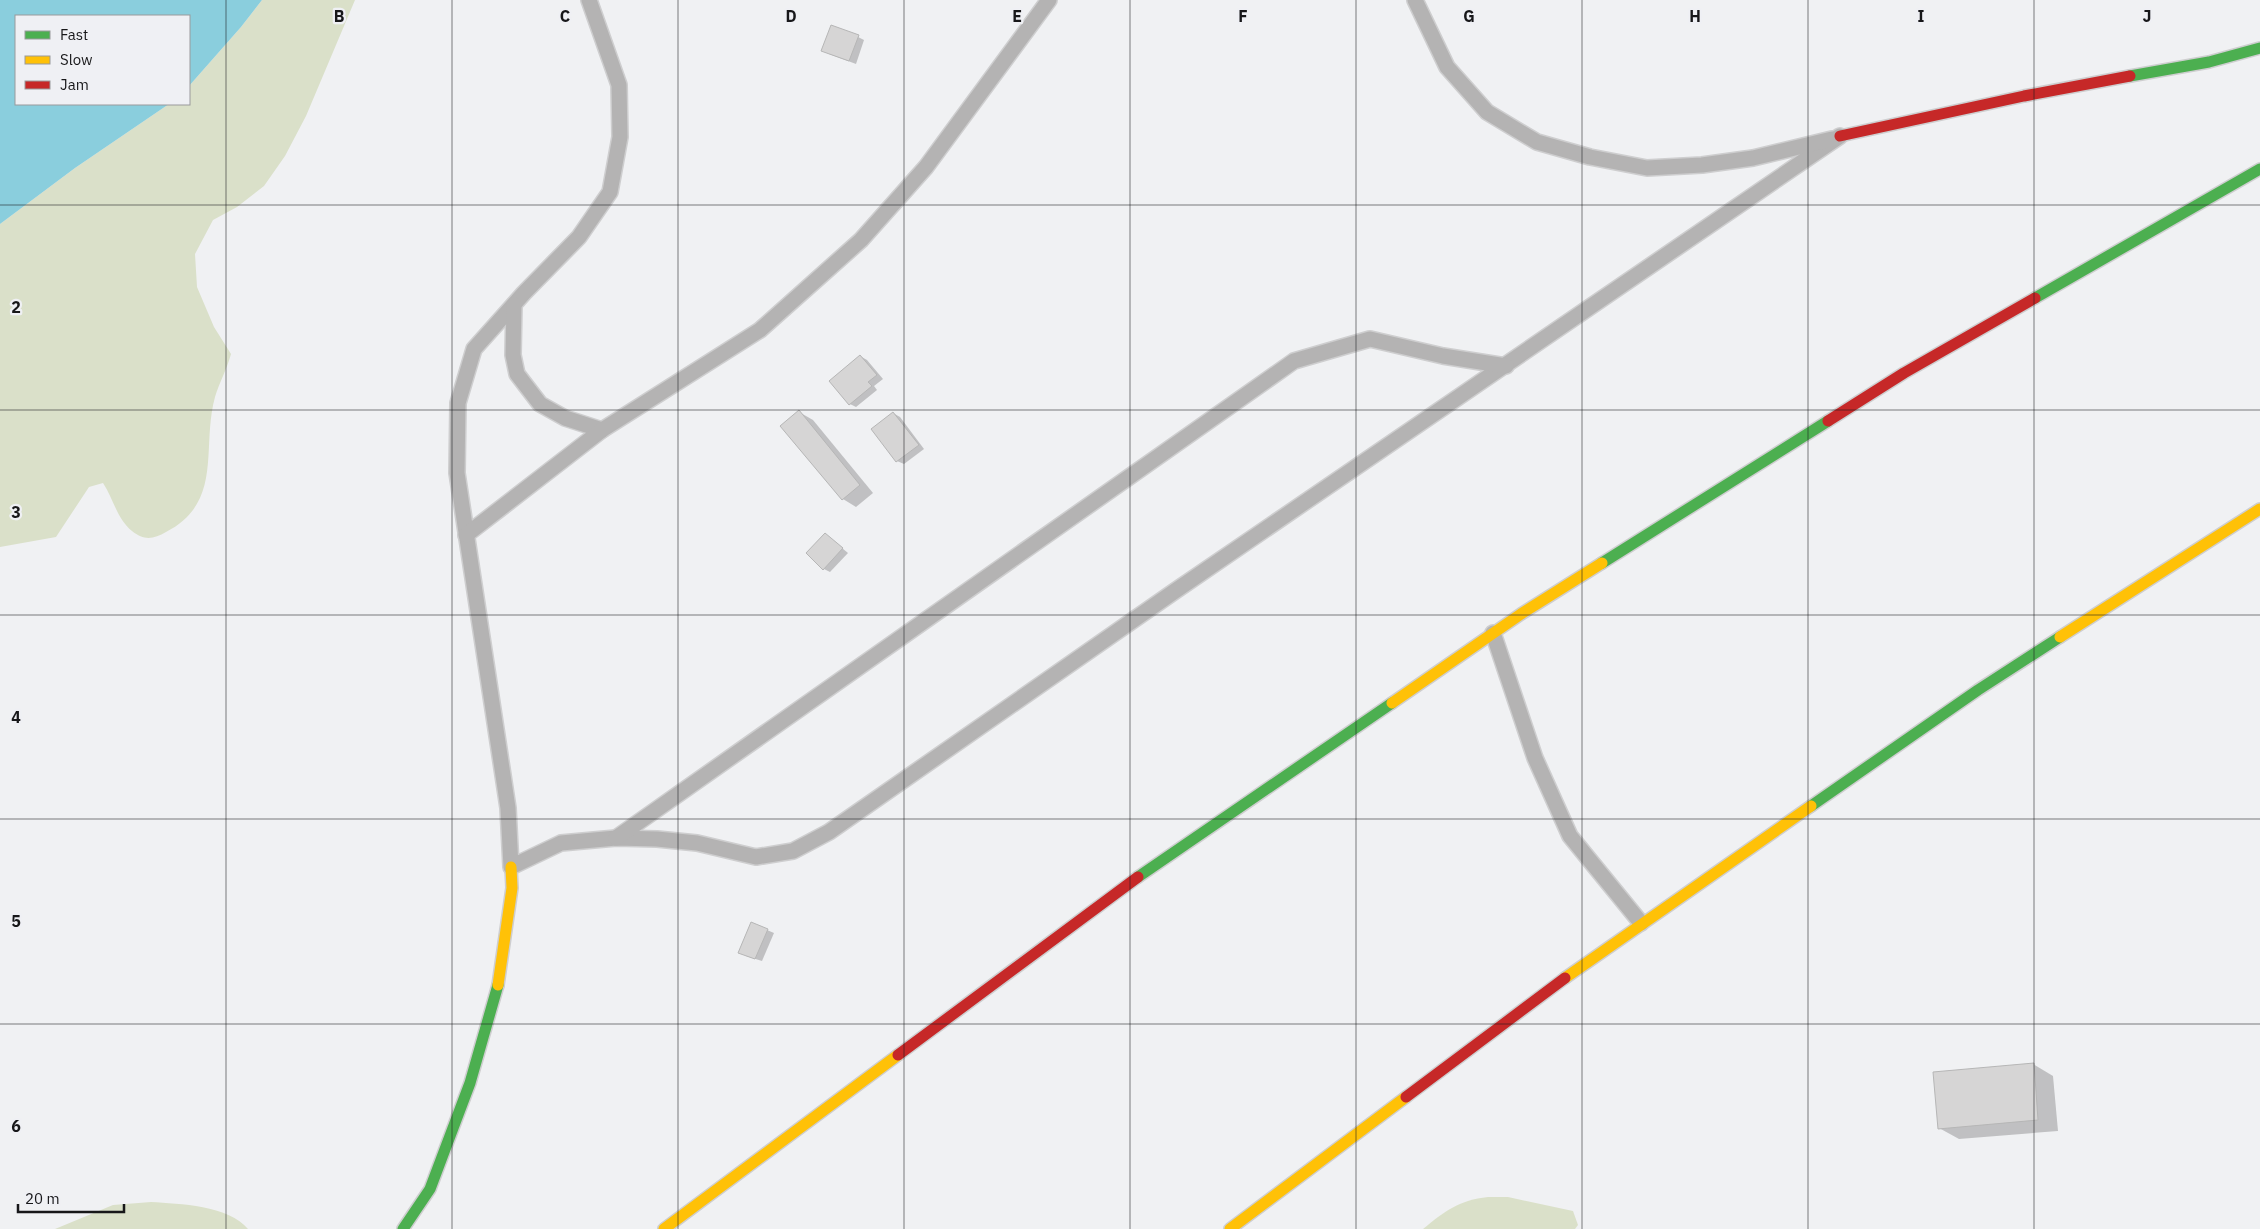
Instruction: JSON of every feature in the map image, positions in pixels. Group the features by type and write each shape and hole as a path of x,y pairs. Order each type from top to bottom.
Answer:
{"highway":[{"path":"1840,136 2024,96 2210,62 2260,48"},
{"path":"664,1229 1111,896 1493,633 1904,373 2260,169"},
{"path":"1230,1229 1641,923 1978,690 2260,509"},
{"path":"403,1229 430,1189 470,1084 501,975 512,888 511,867"}],"lane":[{"path":"589,0 619,85 620,137 610,192 579,237 474,350 458,403 457,473 487,658 508,808 511,867 561,842 616,838 697,842 756,857 793,851 829,832 1166,597 1840,136"},
{"path":"466,535 602,430 760,330 861,240 926,167 1050,0"},
{"path":"1415,0 1446,67 1487,112 1538,142 1590,157 1647,168 1702,166 1753,158 1840,136"},
{"path":"514,305 512,355 517,374 540,404 565,418 602,430"},
{"path":"616,838 1294,361 1370,339 1443,356 1506,366"},
{"path":"1493,633 1535,758 1570,836 1641,923"}],"green space":[{"path":"262,0 355,0 306,116 285,156 264,186 237,207 213,220 195,254 197,287 214,327 231,354 215,397 211,416 207,472 203,490 196,505 184,520 166,532 145,538 132,531 123,521 103,483 89,487 56,537 0,547 0,224 75,168 168,105 190,105 190,85"},
{"path":"1508,1197 1573,1211 1578,1225 1575,1229 1423,1229 1453,1207 1478,1198"},
{"path":"151,1202 189,1205 216,1210 239,1221 248,1229 55,1229 113,1205"}],"water":[{"path":"0,0 262,0 190,85 190,15 15,15 15,105 168,105 75,168 0,224"}],"building":[{"path":"831,25 859,35 849,61 821,51"},
{"path":"860,355 877,375 868,382 872,386 849,405 829,381"},
{"path":"799,410 860,485 842,500 780,426"},
{"path":"893,412 919,445 896,462 871,429"},
{"path":"825,533 843,548 823,570 806,553"},
{"path":"751,922 768,929 755,959 738,953"},
{"path":"2034,1063 2038,1120 1938,1129 1933,1072"}],"traffic: fast":[{"path":"2130,76 2209,62 2260,48"},
{"path":"2035,298 2260,169"},
{"path":"1602,563 1828,421"},
{"path":"1811,806 1978,690 2060,637"},
{"path":"1138,877 1392,703"},
{"path":"403,1229 430,1189 470,1083 498,985"}],"traffic: slow":[{"path":"2060,637 2260,509"},
{"path":"1392,703 1521,614 1602,563"},
{"path":"1565,978 1811,806"},
{"path":"498,985 512,888 511,867"},
{"path":"664,1229 898,1055"},
{"path":"1230,1229 1406,1097"}],"traffic: jam":[{"path":"1840,136 2024,96 2130,76"},
{"path":"1828,421 1904,373 2035,298"},
{"path":"898,1055 1138,877"},
{"path":"1406,1097 1565,978"}]}
